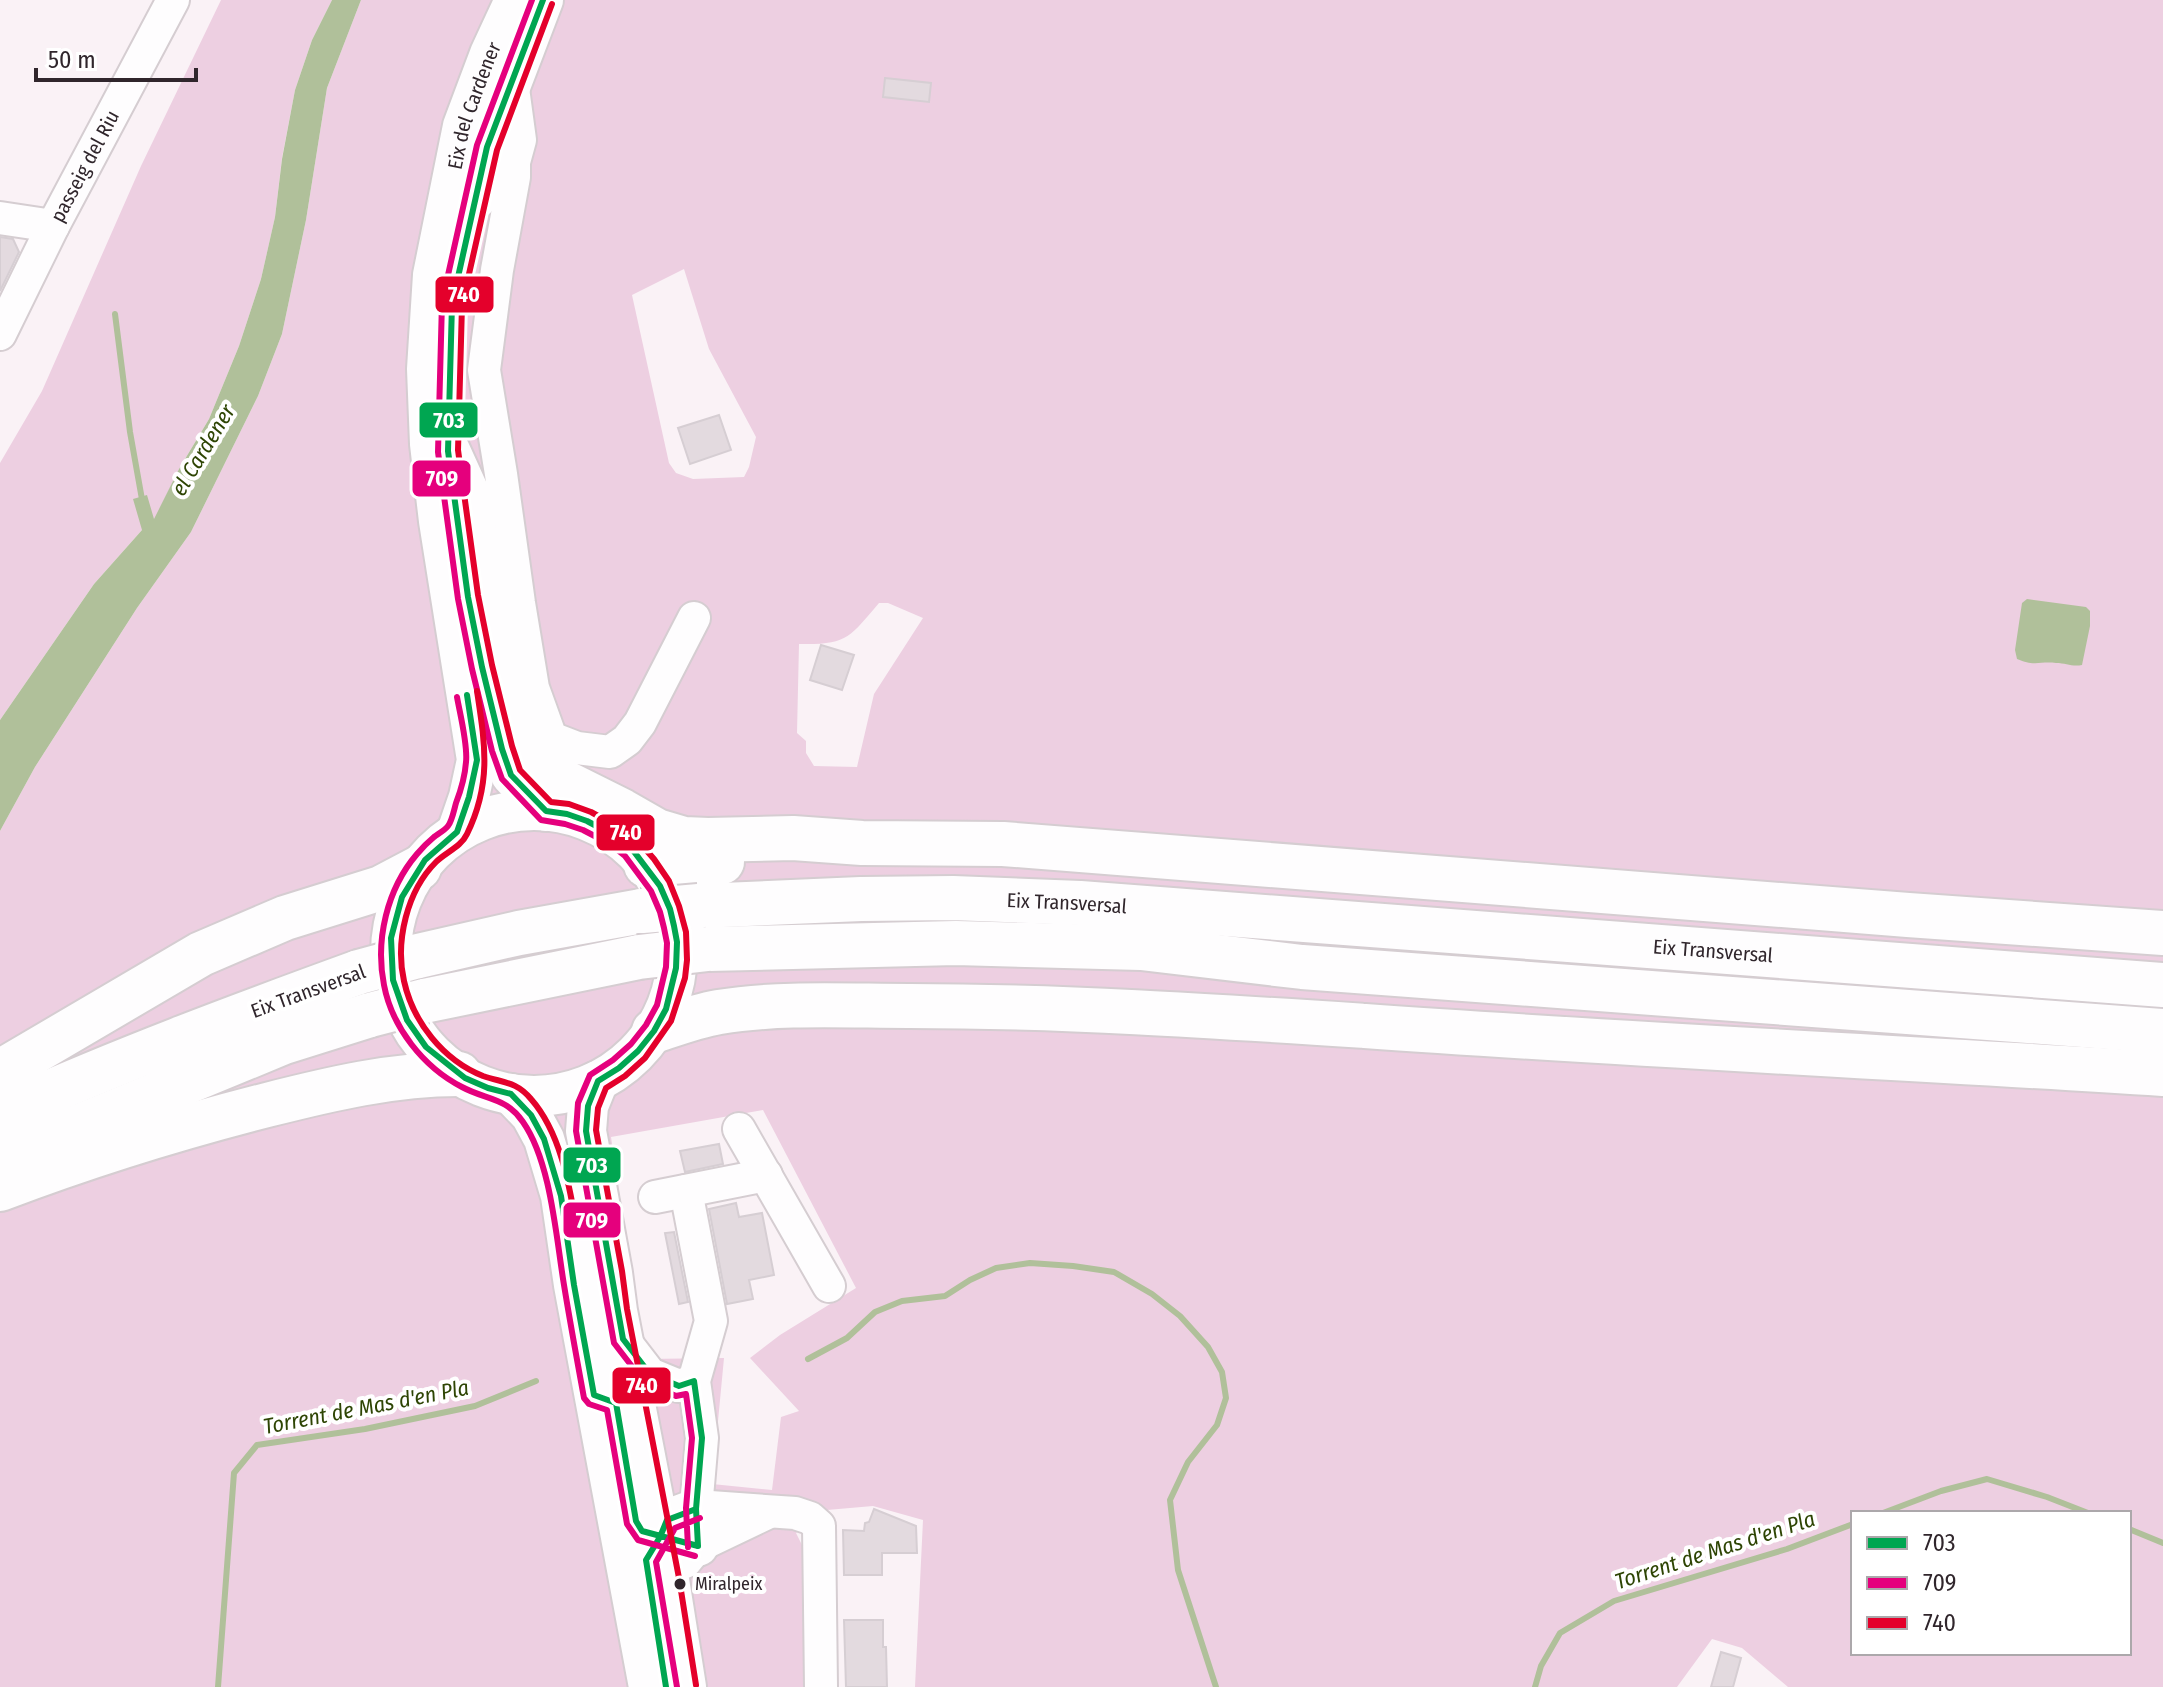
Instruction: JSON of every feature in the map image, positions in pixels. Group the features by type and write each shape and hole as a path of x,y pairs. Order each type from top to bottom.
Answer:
{"highway":[{"path":"448,451 468,495 511,729 528,760 657,831 684,839 793,838 862,843 1003,844 2163,933"},
{"path":"646,865 807,857 862,843"},
{"path":"1138,853 1627,919 1826,940 1997,972"},
{"path":"0,1072 201,954 285,918 381,888 419,868"},
{"name":"Eix Transversal","path":"0,1114 212,1026 359,972 519,933 642,911 699,906 938,898 1080,903 2163,985"},
{"name":"Eix Transversal","path":"0,1159 284,1042 370,1015 462,992 639,957 708,949 956,943 1141,948 1302,967 2163,1031"},
{"path":"1166,1013 1687,995"},
{"path":"654,1031 687,1019 721,1012 801,1006 947,1006 1166,1013 1582,1041 2163,1074"},
{"path":"0,1189 214,1119 326,1090 399,1077 459,1074"}],"main road":[{"name":"Eix del Cardener","path":"457,832 477,760 439,521 430,444 427,369 433,275 463,126 490,54 515,0"},
{"name":"Eix del Cardener","path":"543,0 512,81 501,154 452,304 448,451 468,597 502,749 511,775 546,811"},
{"path":"546,811 578,817 606,830 624,842 646,865 667,901 677,942 676,968 671,993 654,1031 632,1057 598,1081 577,1089 533,1096 511,1094 480,1085 438,1059 416,1034 403,1012 393,980 391,946 394,921 405,889 432,852 457,832 477,822 500,814 546,811"},
{"path":"598,1081 588,1106 586,1131 623,1339 685,1531 669,1580 686,1687"},
{"path":"511,1094 531,1115 544,1139 561,1196 574,1285 649,1687"},
{"path":"594,1395 616,1403 636,1521 642,1531 685,1531"},
{"path":"666,1687 646,1560 685,1531"}],"street":[{"name":"passeig del Riu","path":"0,334 53,226 173,0"},
{"path":"501,154 514,177 497,270 484,370 533,688 551,738 577,748 610,752 627,740 640,723 694,618"},
{"path":"0,218 53,226"},
{"path":"739,1129 829,1286"},
{"path":"685,1531 702,1438 694,1381 711,1321 670,1194 766,1175"},
{"path":"623,1339 650,1374 679,1386 694,1381"},
{"path":"685,1531 710,1507 795,1513 810,1518 819,1526 821,1685"},
{"path":"821,1685 835,1654 837,1534"}],"shaded area":[{"path":"221,0 332,0 312,40 295,90 275,217 261,279 239,346 209,419 179,469 154,521 142,530 94,584 0,720 0,463 42,391 141,166"},
{"path":"361,0 2163,0 2163,1687 1788,1687 1742,1648 1712,1639 1677,1687 915,1687 923,1520 873,1506 827,1510 796,1533 804,1549 808,1687 0,1687 0,831 35,767 137,608 191,532 258,396 282,334 306,220 327,88","holes":["684,269 709,349 756,437 744,477 693,479 676,473 669,463 632,295","879,603 888,603 923,618 874,694 857,767 814,766 806,753 806,741 797,733 799,644 828,643 846,637","763,1110 856,1288 780,1335 750,1358 799,1411 781,1417 772,1490 712,1484 724,1358 644,1359 611,1137"]}],"water":[{"name":"el Cardener","path":"332,0 361,0 327,88 306,220 282,334 258,396 191,532 137,608 35,767 0,831 0,720 94,584 142,530 133,499 147,495 154,519 209,419 239,346 261,279 275,217 295,90 312,40"},
{"path":"2027,599 2086,607 2090,611 2082,665 2033,663 2017,659 2015,650 2022,603"}],"building":[{"path":"885,78 931,83 929,102 883,97"},
{"path":"0,237 13,239 19,252 0,291"},
{"path":"719,415 731,450 690,464 678,428"},
{"path":"821,645 854,655 842,690 810,680"},
{"path":"719,1144 723,1164 685,1172 680,1151"},
{"path":"736,1203 739,1217 762,1213 774,1275 749,1280 753,1299 727,1304 709,1209"},
{"path":"674,1232 688,1302 679,1304 665,1233"},
{"path":"874,1509 916,1526 917,1553 882,1553 882,1575 844,1575 843,1530 864,1531 865,1523 869,1522"},
{"path":"844,1620 883,1620 887,1687 846,1687"},
{"path":"1721,1652 1741,1658 1733,1687 1711,1687"}],"waterway":[{"path":"115,314 143,505"},
{"name":"Torrent de Mas d'en Pla","path":"808,1359 847,1338 875,1312 902,1301 945,1296 996,1268 1030,1263 1114,1272 1152,1294 1180,1316 1208,1347 1222,1372 1226,1398 1217,1425 1188,1462 1170,1500 1178,1570 1216,1687"},
{"name":"Torrent de Mas d'en Pla","path":"218,1687 234,1473 257,1445 365,1429 475,1406 536,1381"},
{"name":"Torrent de Mas d'en Pla","path":"1888,1511 1941,1491 1987,1479 2083,1511"},
{"name":"Torrent de Mas d'en Pla","path":"1535,1687 1541,1666 1560,1633 1614,1601 1787,1549 1851,1525"},
{"name":"Torrent de Mas d'en Pla","path":"2131,1530 2163,1543"}],"transit line":[{"name":"709","path":"532,0 477,145 442,302 438,452 458,599 492,751 502,779 541,820 583,830 625,856 651,891 664,928 666,967 657,1005 631,1044 590,1075 578,1103 576,1131 614,1343 644,1382 676,1396 686,1394 692,1438 686,1508 688,1547"},
{"name":"703","path":"543,0 487,147 452,304 448,451 468,597 482,667 511,775 546,811 587,821 632,849 660,886 674,926 676,968 666,1009 638,1051 598,1081 588,1106 586,1131 623,1339 650,1374 679,1386 694,1381 702,1438 696,1509 698,1546"},
{"name":"740","path":"552,4 497,150 462,305 458,450 478,595 492,665 520,770 551,802 569,804 591,812 639,842 669,881 686,932 685,978 671,1021 645,1058 606,1088 598,1108 596,1130 696,1685"},
{"name":"740","path":"477,691 484,746 480,798 464,839 436,862 411,902 401,950 404,981 422,1025 443,1050 468,1069 520,1089 541,1112 562,1158 576,1224"},
{"name":"703","path":"467,695 477,760 469,797 457,832 425,860 402,897 391,938 393,980 407,1020 426,1047 465,1078 511,1094 531,1115 544,1139 561,1196 594,1395 616,1403 636,1521 642,1531 698,1546"},
{"name":"709","path":"457,697 466,747 464,778 449,824 417,854 391,899 381,950 388,1001 411,1044 434,1069 462,1087 510,1108 523,1122 540,1158 551,1200 584,1398 589,1404 607,1410 627,1524 638,1540 695,1556"},
{"name":"703","path":"666,1687 646,1560 667,1520 696,1509"},
{"name":"709","path":"677,1687 656,1562 675,1528 700,1518"}],"place":[{"name":"Miralpeix","path":"680,1584"}]}
